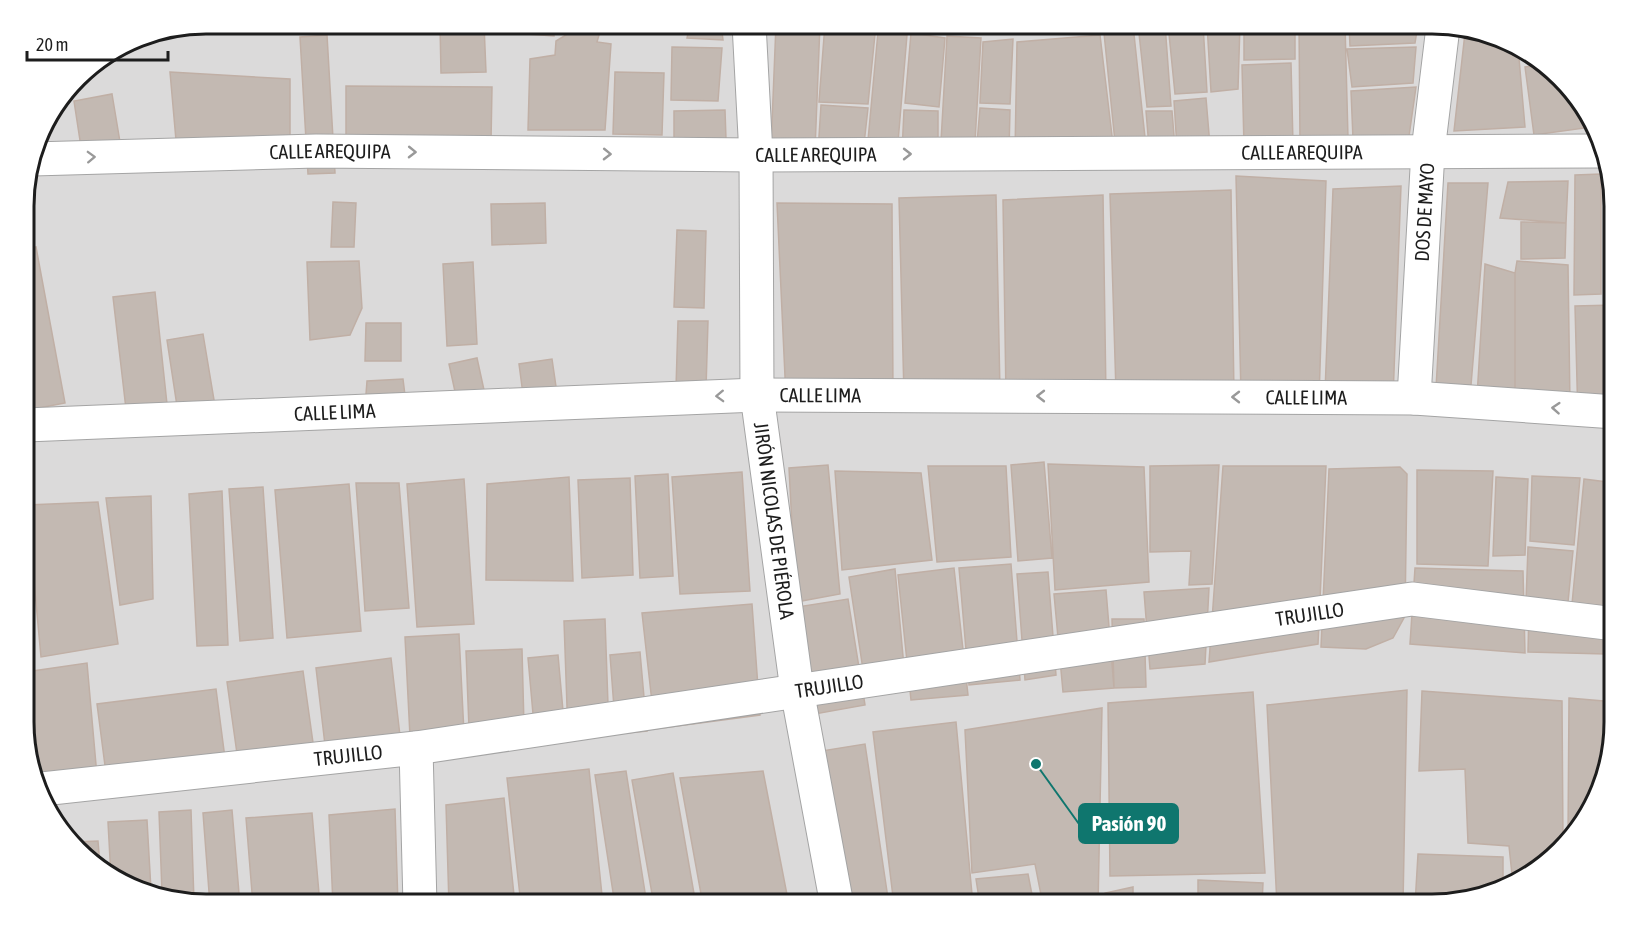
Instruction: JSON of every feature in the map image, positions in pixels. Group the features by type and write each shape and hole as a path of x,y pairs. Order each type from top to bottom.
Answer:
{"street":[{"name":"JIRÓN NICOLAS DE PIÉROLA","path":"749,34 756,155 757,395 797,690 835,894"},
{"name":"DOS DE MAYO","path":"1414,398 1428,151 1442,35"},
{"name":"CALLE AREQUIPA","path":"41,159 316,151 756,155 1595,151"},
{"name":"CALLE LIMA","path":"34,425 757,395 1414,398 1604,411"},
{"name":"TRUJILLO","path":"48,788 416,748 1412,598 1604,623"},
{"path":"416,748 420,894"}],"shaded area":[{"path":"207,34 1432,34 1477,40 1518,58 1537,70 1554,85 1576,111 1595,151 1604,195 1604,734 1599,767 1581,808 1569,827 1554,844 1537,859 1518,871 1477,889 1444,894 207,894 162,889 120,871 93,852 63,818 40,767 36,745 34,722 34,207 36,184 44,151 63,111 77,93 102,70 130,52 162,40"}],"building":[{"path":"440,34 484,34 486,72 441,73"},
{"path":"527,34 554,34 554,36"},
{"path":"567,34 599,34 597,42 611,44 605,130 528,130 530,59 555,55 556,41"},
{"path":"688,34 722,34 723,40 687,38"},
{"path":"776,34 820,34 815,150 771,148"},
{"path":"824,34 875,34 868,104 819,102"},
{"path":"878,34 907,35 897,154 867,151"},
{"path":"911,34 945,38 939,107 905,103"},
{"path":"1104,34 1134,34 1146,147 1116,152"},
{"path":"1139,34 1166,34 1171,106 1147,107"},
{"path":"1169,34 1204,34 1207,92 1175,94"},
{"path":"1208,34 1240,34 1238,89 1211,92"},
{"path":"1244,34 1295,34 1295,59 1244,60"},
{"path":"1299,34 1345,34 1348,138 1300,140"},
{"path":"1349,34 1416,34 1415,43 1350,46"},
{"path":"327,35 335,173 308,174 300,37"},
{"path":"1100,35 1113,144 1015,153 1017,42"},
{"path":"947,36 981,38 974,159 940,159"},
{"path":"1464,38 1498,48 1519,59 1525,127 1454,131"},
{"path":"1013,39 1010,104 980,103 983,42"},
{"path":"672,47 722,48 718,101 671,100"},
{"path":"1416,47 1413,83 1352,87 1347,49"},
{"path":"1291,63 1293,144 1244,146 1242,65"},
{"path":"1531,66 1554,85 1576,111 1586,128 1534,135 1525,67"},
{"path":"170,72 290,79 290,141 176,140"},
{"path":"615,72 664,73 662,135 613,134"},
{"path":"346,86 492,87 491,142 346,142"},
{"path":"1416,87 1409,136 1353,139 1351,91"},
{"path":"112,94 120,142 81,147 74,101"},
{"path":"1206,98 1210,146 1177,148 1174,101"},
{"path":"821,105 868,108 863,153 818,152"},
{"path":"980,108 1010,110 1009,151 976,155"},
{"path":"725,110 726,139 674,140 674,111"},
{"path":"904,110 938,111 938,152 902,152"},
{"path":"1146,111 1172,111 1175,148 1149,147"},
{"path":"1601,174 1601,294 1574,295 1575,175"},
{"path":"1236,176 1326,181 1319,399 1241,395"},
{"path":"1568,181 1566,223 1500,218 1508,182"},
{"path":"1448,183 1488,183 1471,385 1436,388"},
{"path":"1401,186 1393,398 1325,392 1333,189"},
{"path":"1231,190 1234,395 1116,392 1110,194"},
{"path":"996,195 1000,392 904,395 899,198"},
{"path":"1103,195 1106,396 1006,397 1003,200"},
{"path":"333,202 356,203 354,247 331,247"},
{"path":"545,203 546,243 492,245 491,204"},
{"path":"777,203 892,204 893,398 786,398"},
{"path":"1521,222 1566,223 1565,258 1521,259"},
{"path":"677,230 706,231 704,308 674,307"},
{"path":"34,247 36,247 65,403 34,409"},
{"path":"359,261 362,308 350,335 310,340 307,262"},
{"path":"1517,261 1568,265 1570,405 1515,406 1515,273"},
{"path":"473,262 477,344 447,346 443,264"},
{"path":"1485,264 1515,273 1515,397 1477,397"},
{"path":"155,292 167,404 126,409 113,297"},
{"path":"1604,305 1604,419 1578,420 1575,306"},
{"path":"678,321 708,321 706,389 676,388"},
{"path":"366,323 401,323 401,361 365,361"},
{"path":"203,334 216,412 179,419 167,340"},
{"path":"477,358 489,413 461,419 449,364"},
{"path":"552,359 560,414 526,417 519,364"},
{"path":"403,379 408,420 364,421 367,381"},
{"path":"1044,462 1052,558 1018,561 1011,465"},
{"path":"1048,464 1144,467 1149,582 1055,590"},
{"path":"828,465 840,594 796,602 789,468"},
{"path":"1219,465 1212,584 1189,585 1191,551 1150,552 1150,466"},
{"path":"928,466 1006,466 1011,557 937,562"},
{"path":"1223,466 1326,466 1318,644 1209,662"},
{"path":"1400,467 1407,474 1405,616 1393,638 1366,649 1321,647 1329,469"},
{"path":"1417,470 1493,471 1488,566 1417,564"},
{"path":"835,471 921,473 932,560 842,570"},
{"path":"742,472 750,591 680,594 672,477"},
{"path":"668,474 673,576 640,578 635,476"},
{"path":"1532,476 1580,478 1574,545 1530,541"},
{"path":"569,477 573,581 486,580 487,484"},
{"path":"1496,477 1528,479 1525,555 1493,556"},
{"path":"630,478 633,575 582,578 578,480"},
{"path":"464,479 474,624 417,627 407,484"},
{"path":"1584,479 1604,482 1604,606 1572,604"},
{"path":"356,483 399,483 409,608 365,611"},
{"path":"349,484 361,631 287,638 275,490"},
{"path":"263,487 273,638 240,641 229,489"},
{"path":"222,491 228,645 197,646 189,494"},
{"path":"151,496 153,599 120,605 106,498"},
{"path":"98,502 118,644 41,657 34,581 34,505"},
{"path":"1528,547 1573,551 1568,602 1526,602"},
{"path":"1011,564 1020,680 969,685 959,568"},
{"path":"954,568 968,695 911,700 898,575"},
{"path":"1415,568 1523,571 1525,653 1410,644"},
{"path":"895,569 906,689 867,696 849,577"},
{"path":"1048,572 1056,675 1025,680 1017,574"},
{"path":"1209,588 1205,664 1150,669 1144,592"},
{"path":"1106,590 1114,688 1063,692 1054,594"},
{"path":"848,599 865,705 815,714 797,607"},
{"path":"752,604 760,715 655,729 642,613"},
{"path":"1529,608 1604,611 1604,654 1528,652"},
{"path":"605,619 609,733 568,735 564,621"},
{"path":"1112,619 1144,619 1146,687 1114,688"},
{"path":"459,634 465,753 411,756 405,637"},
{"path":"522,649 524,726 469,728 466,651"},
{"path":"640,652 647,731 616,734 610,655"},
{"path":"558,655 564,722 534,725 528,658"},
{"path":"391,658 402,753 327,762 316,668"},
{"path":"87,663 97,776 45,780 36,745 34,671"},
{"path":"303,671 316,764 240,775 227,682"},
{"path":"216,689 226,766 107,781 97,704"},
{"path":"1407,690 1403,894 1276,894 1267,705"},
{"path":"1422,691 1562,701 1563,834 1537,859 1512,874 1509,846 1468,843 1465,769 1419,771"},
{"path":"1253,692 1265,873 1110,876 1108,703"},
{"path":"1569,698 1604,701 1604,734 1599,767 1581,808 1568,828"},
{"path":"1102,708 1098,894 1041,894 1035,864 972,873 965,730"},
{"path":"956,722 972,894 893,894 873,732"},
{"path":"865,744 887,894 835,894 815,752"},
{"path":"589,769 602,894 520,894 507,778"},
{"path":"626,771 645,894 613,894 595,775"},
{"path":"763,771 787,894 701,894 680,778"},
{"path":"673,773 694,894 652,894 632,780"},
{"path":"504,798 514,894 449,894 446,805"},
{"path":"395,809 398,894 333,894 329,815"},
{"path":"191,810 194,893 162,889 159,812"},
{"path":"232,810 239,894 209,894 203,813"},
{"path":"312,813 319,894 252,894 246,818"},
{"path":"147,820 151,885 110,865 108,822"},
{"path":"98,841 99,857 93,852 83,842"},
{"path":"1418,854 1503,857 1503,878 1498,881 1466,891 1416,894"},
{"path":"1028,874 1032,894 978,894 976,879"},
{"path":"1198,880 1263,883 1262,894 1198,894"},
{"path":"1133,887 1133,894 1105,893"}],"place":[{"name":"Pasión 90","path":"1036,764"}]}
